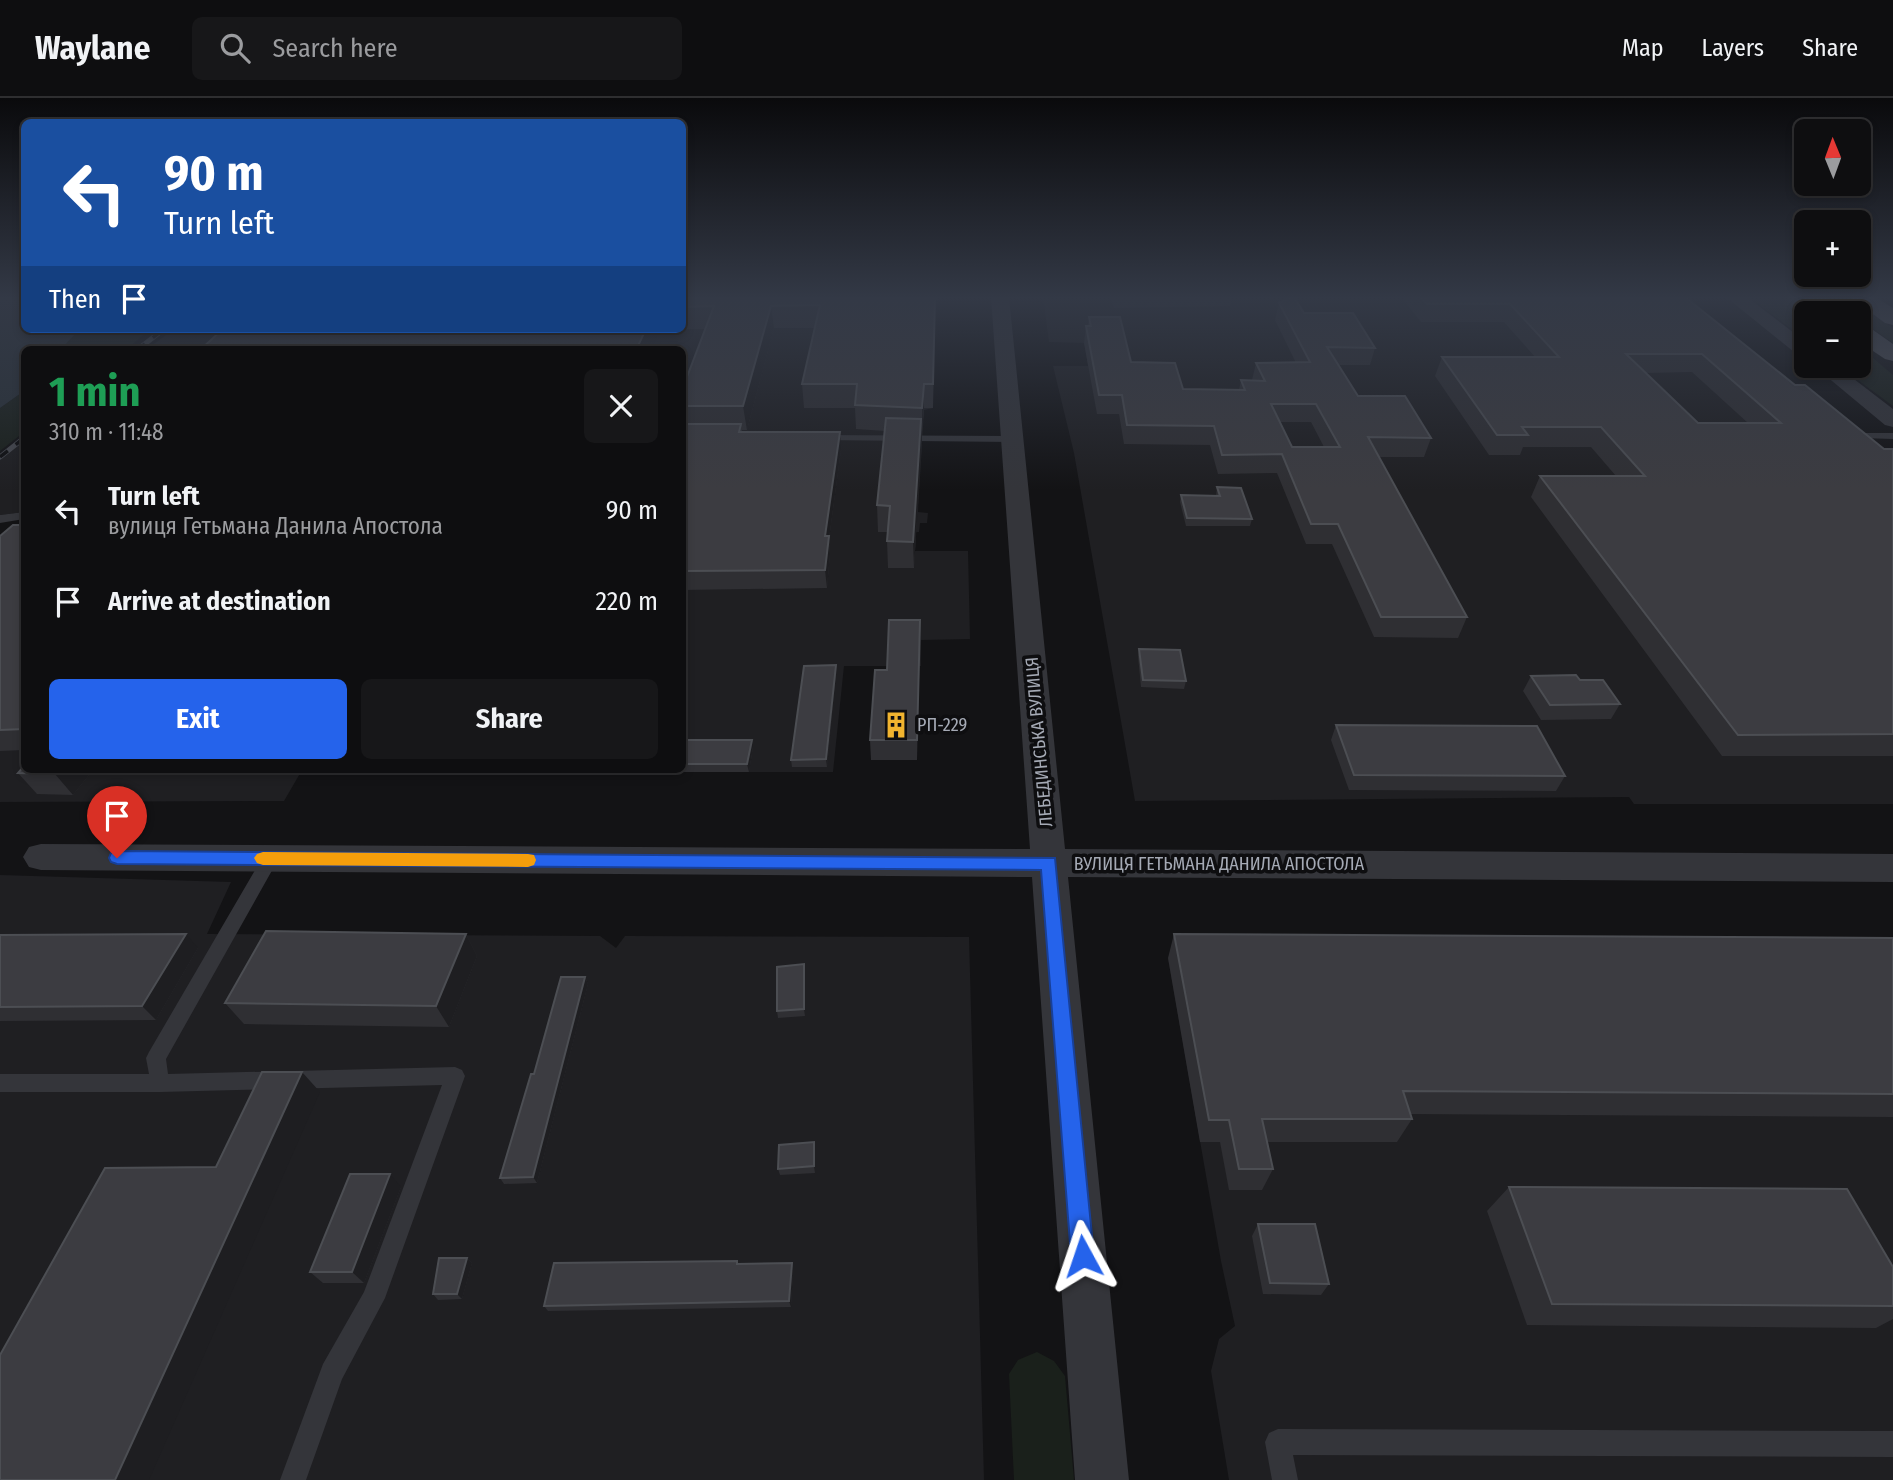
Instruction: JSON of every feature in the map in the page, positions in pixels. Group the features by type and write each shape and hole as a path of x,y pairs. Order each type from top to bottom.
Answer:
{"street":[{"name":"ЛЕБЕДИНСЬКА ВУЛИЦЯ","path":"1005,361 1102,1480"},
{"path":"1839,378 1893,420"},
{"name":"ВУЛИЦЯ ГЕТЬМАНА ДАНИЛА АПОСТОЛА","path":"41,857 1893,868"}],"lane":[{"path":"1865,436 1893,436"},
{"path":"803,437 1012,439"},
{"path":"0,519 21,516"},
{"path":"160,1083 156,1058 271,858"},
{"path":"0,1083 160,1083 456,1076 373,1298 332,1373 293,1480"},
{"path":"1285,1480 1278,1441 1893,1444"}],"shaded area":[{"path":"0,361 21,361 21,393 0,408"},
{"path":"686,361 934,361 933,408 924,410 918,512 928,513 927,523 920,523 919,532 915,532 915,551 968,551 970,639 921,640 921,666 844,666 833,772 686,772"},
{"path":"1087,361 1740,361 1893,469 1893,804 1634,804 1629,797 1135,801 1074,453 1053,366 1088,366"},
{"path":"1871,361 1877,361 1893,375 1893,406 1855,378 1871,378"},
{"path":"21,393 21,434 0,451 0,408"},
{"path":"21,441 21,512 0,515 0,457"},
{"path":"21,551 21,773 300,773 284,801 0,802 0,570"},
{"path":"0,875 231,882 207,934 600,936 616,948 625,936 969,937 984,1480 0,1480"},
{"path":"1168,958 1893,963 1893,1480 1229,1480 1211,1371 1219,1339 1235,1326 1221,1261"},
{"path":"1037,1352 1054,1361 1065,1376 1074,1480 1014,1480 1009,1374 1018,1360"}],"building":[{"path":"693,361 755,361 743,406 686,406 686,380"},
{"path":"807,361 934,361 933,384 924,384 922,408 855,405 857,384 802,384"},
{"path":"1093,361 1175,363 1183,389 1245,390 1241,380 1265,381 1256,363 1336,361 1358,396 1405,396 1431,438 1368,437 1467,617 1381,617 1338,524 1311,524 1282,454 1222,455 1214,426 1127,425 1122,395 1099,395","holes":["1271,404 1316,404 1340,447 1292,447"]},
{"path":"1445,361 1634,361 1698,423 1781,423 1711,361 1766,361 1795,385 1805,385 1884,449 1893,449 1893,734 1738,735 1540,476 1645,476 1601,427 1522,427 1528,435 1497,435"},
{"path":"886,418 921,419 913,542 887,541 890,506 877,505"},
{"path":"686,424 741,424 739,432 840,432 825,536 829,536 825,570 686,571"},
{"path":"1217,487 1241,488 1252,519 1187,518 1181,495 1220,496"},
{"path":"13,525 21,525 21,729 0,730 0,536"},
{"path":"889,620 920,620 917,740 870,740 875,670 887,670"},
{"path":"1139,649 1180,650 1186,681 1143,680"},
{"path":"836,665 826,759 791,760 804,666"},
{"path":"1576,675 1580,680 1603,680 1620,704 1550,705 1531,676"},
{"path":"1336,725 1537,726 1565,776 1354,775"},
{"path":"686,740 752,740 747,764 686,764"},
{"path":"266,931 466,934 436,1006 225,1003"},
{"path":"186,934 142,1006 0,1007 0,935"},
{"path":"1174,934 1893,938 1893,1094 1403,1091 1412,1119 1262,1119 1273,1169 1239,1169 1229,1120 1209,1120"},
{"path":"804,964 804,1009 777,1011 777,967"},
{"path":"561,977 585,977 533,1177 500,1178 531,1074 534,1074"},
{"path":"262,1072 302,1072 115,1480 0,1480 0,1355 105,1168 216,1167"},
{"path":"814,1142 814,1166 778,1169 779,1145"},
{"path":"350,1174 390,1174 352,1272 310,1272"},
{"path":"1509,1187 1847,1189 1893,1267 1893,1306 1552,1304"},
{"path":"1258,1224 1315,1224 1329,1284 1270,1283"},
{"path":"439,1258 467,1258 457,1294 433,1294"},
{"path":"737,1261 737,1264 792,1263 789,1301 544,1306 554,1263"}],"railway":[{"path":"0,457 21,440"}],"slow traffic":[{"path":"263,858 528,860"}],"place":[{"name":"РП-229","path":"896,725"}],"route":[{"path":"117,858 1049,863 1083,1256"}]}
